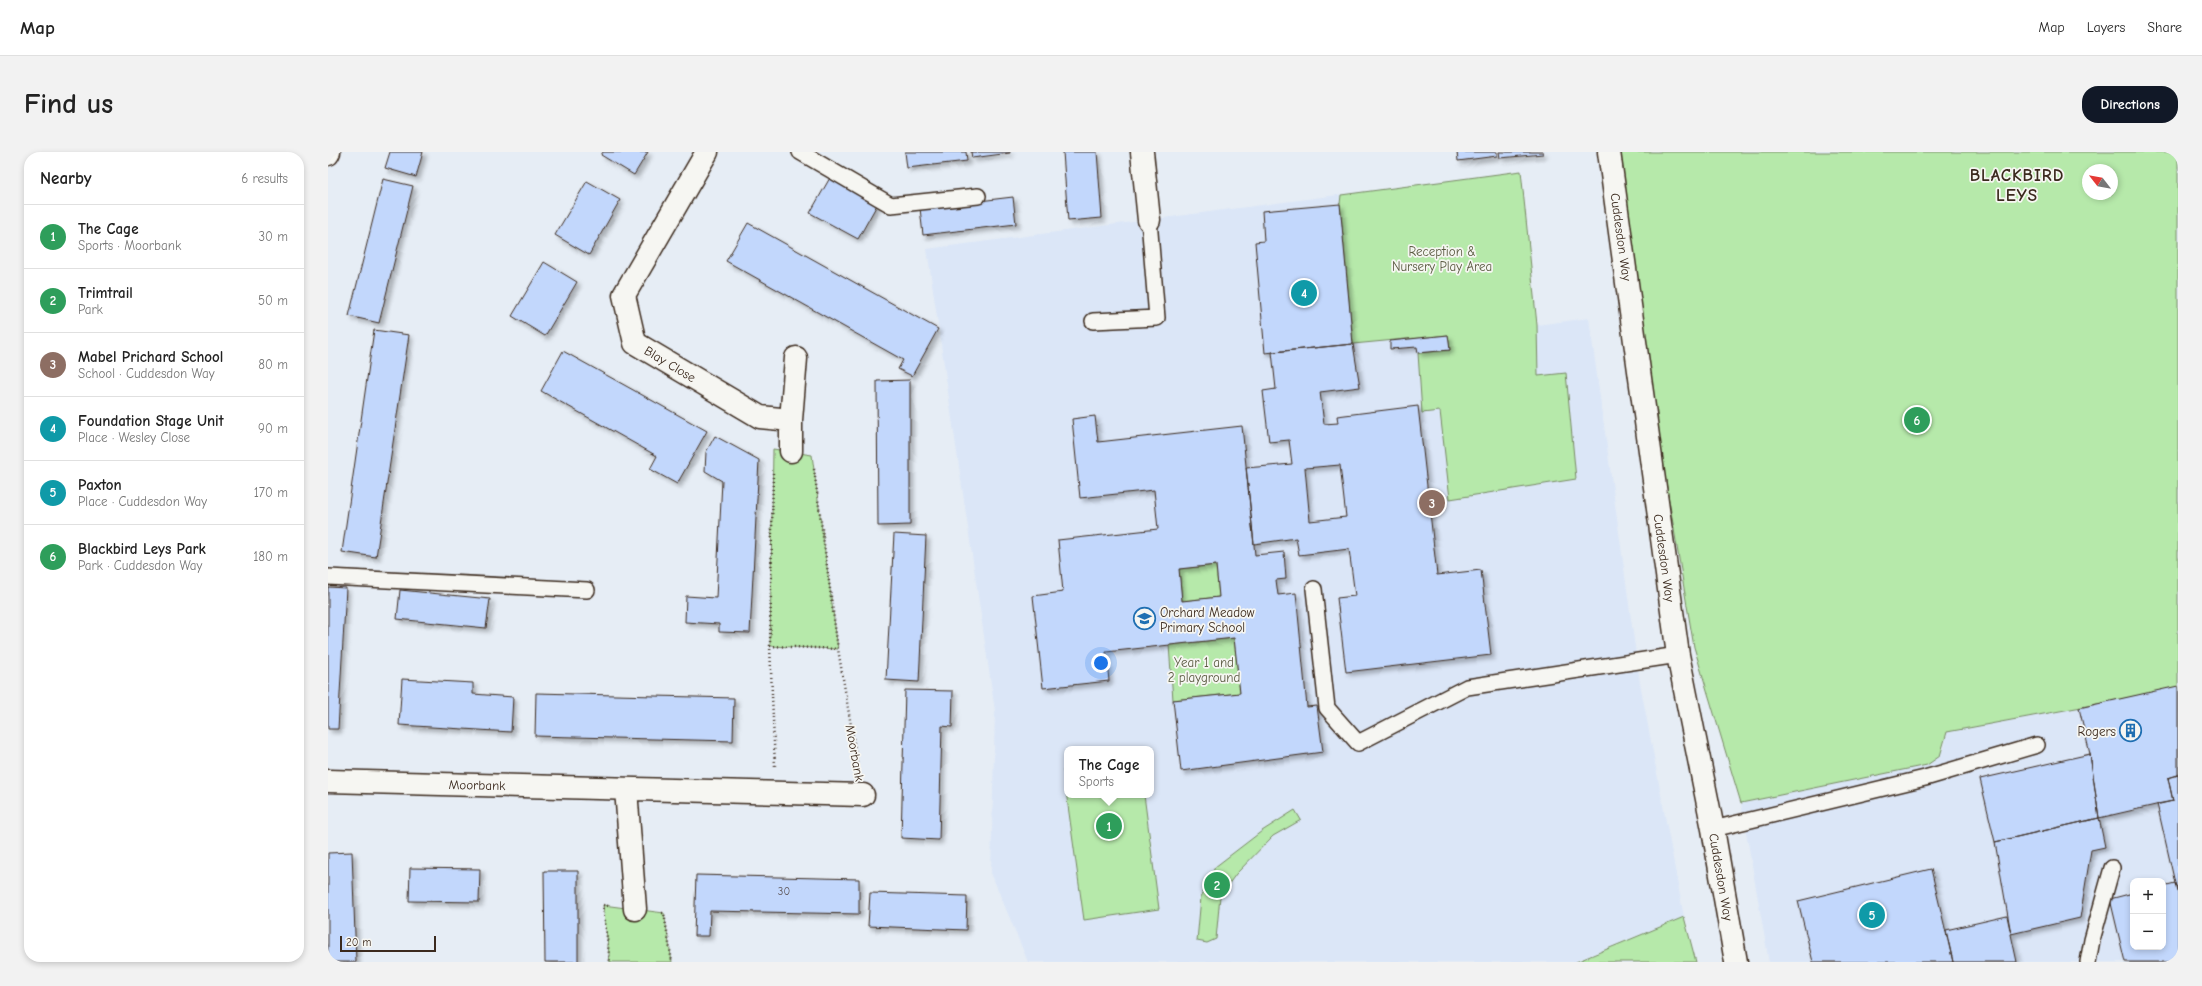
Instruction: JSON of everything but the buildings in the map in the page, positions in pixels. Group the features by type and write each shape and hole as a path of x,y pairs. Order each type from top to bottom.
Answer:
{"street":[{"name":"Blay Close","path":"707,152 624,295 635,343 760,417 791,420"},
{"path":"1142,152 1149,220"},
{"name":"Cuddesdon Way","path":"1609,152 1678,655 1713,829 1736,962"},
{"path":"791,451 791,420 796,358"},
{"name":"Moorbank","path":"328,781 776,794 863,795"},
{"path":"626,789 635,909"}],"lane":[{"path":"800,152 891,205 978,196"},
{"path":"1093,320 1157,318 1149,220"},
{"path":"328,576 587,590"},
{"path":"1314,589 1327,708 1358,743 1467,687 1678,655"},
{"path":"1713,829 1925,778 2037,745"},
{"path":"2088,962 2092,940 2112,868"}],"path":[{"path":"770,646 838,649 812,455 773,449 770,646 776,794"},
{"name":"Moorbank","path":"838,649 863,795"},
{"path":"635,909 664,913 672,962"}],"shaded area":[{"name":"Orchard Meadow Primary School","path":"1521,171 1537,325 1589,318 1640,683 1684,917 1574,962 1028,962 991,873 995,711 927,249"},
{"path":"2178,689 2178,962 1769,962 1741,803 1927,765 1944,748 1947,732"}],"green space":[{"path":"1610,152 2178,152 2178,689 1947,732 1940,756 1927,765 1741,803 1694,647"},
{"name":"Reception & Nursery Play Area","path":"1521,171 1537,325 1538,376 1566,373 1576,479 1450,499 1440,411 1422,413 1418,353 1450,350 1448,335 1353,344 1340,204 1341,195"},
{"path":"773,449 812,455 838,649 770,646"},
{"path":"1216,565 1219,597 1182,601 1179,569"},
{"name":"Year 1 and 2 playground","path":"1234,638 1240,693 1173,700 1169,645"},
{"path":"1067,798 1144,798 1159,909 1084,920"},
{"path":"1295,810 1301,820 1273,836 1236,874 1220,896 1216,939 1207,943 1197,941 1201,897 1215,867 1262,831"},
{"path":"603,905 664,913 672,962 610,962"},
{"path":"1684,917 1696,962 1576,962"}],"place":[{"name":"Foundation Stage Unit","path":"1304,293"},
{"name":"Blackbird Leys Park","path":"1917,420"},
{"name":"Mabel Prichard School","path":"1432,503"},
{"name":"Orchard Meadow Primary School","path":"1144,619"},
{"name":"Rogers","path":"2131,731"},
{"name":"The Cage","path":"1109,826"},
{"name":"Trimtrail","path":"1217,885"},
{"name":"Paxton","path":"1872,915"}],"district":[{"name":"BLACKBIRD LEYS","path":"2017,185"}]}
